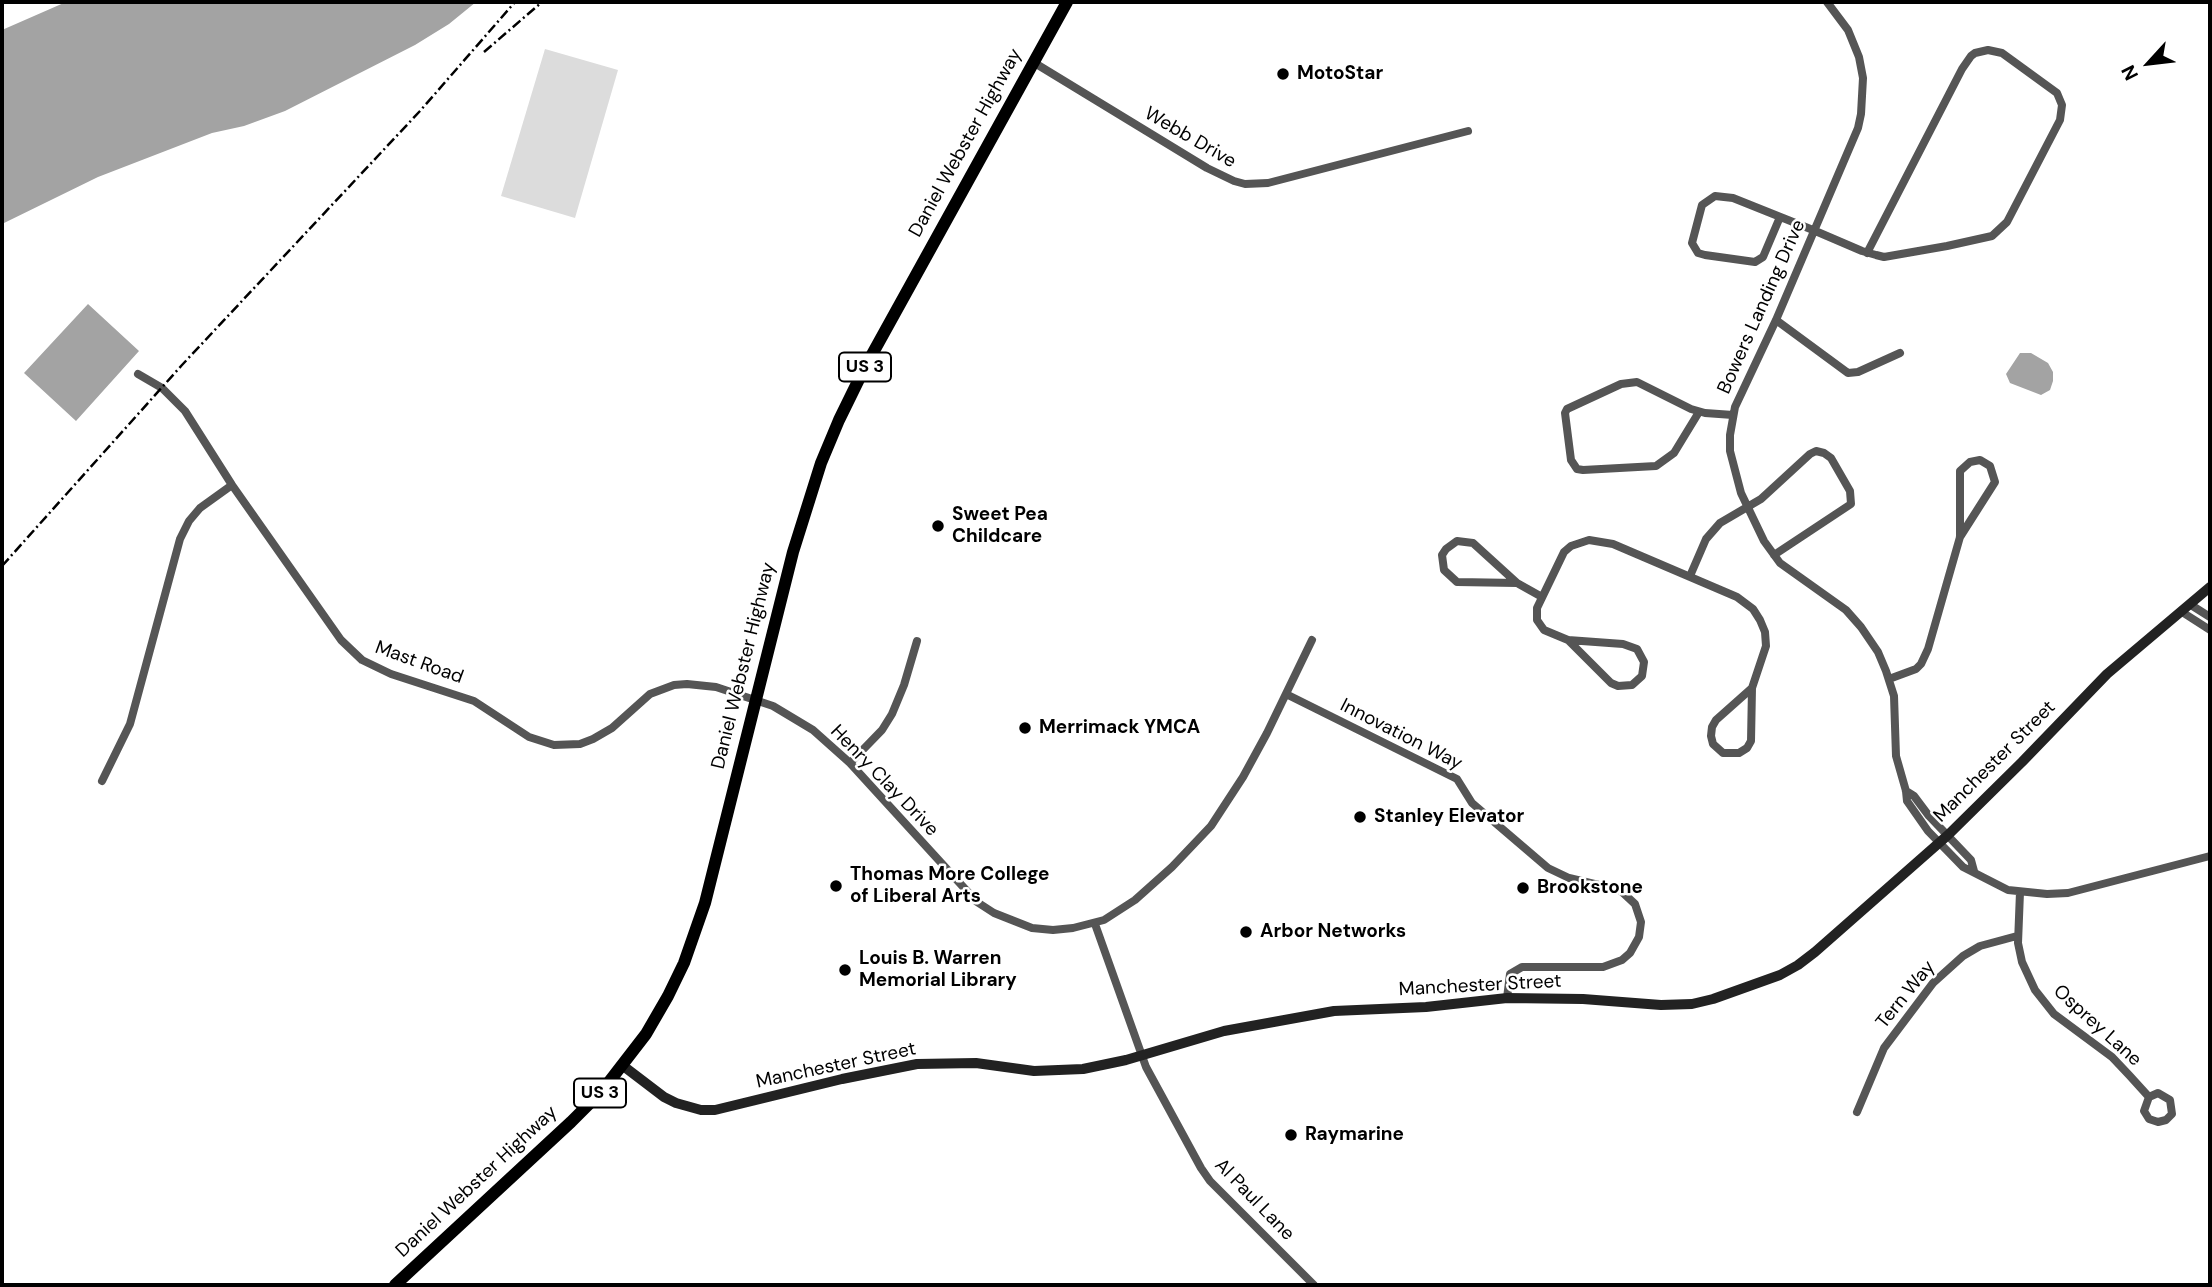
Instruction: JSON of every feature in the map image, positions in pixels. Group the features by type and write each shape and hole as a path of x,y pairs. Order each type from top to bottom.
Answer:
{"main road":[{"name":"Daniel Webster Highway","path":"395,1285 602,1091 656,1018 691,946 715,866 801,523 839,420 890,321 1067,2"}],"street":[{"name":"Bowers Landing Drive","path":"1827,2 1840,17 1854,43 1863,79 1863,99 1858,128 1732,415 1732,460 1748,507 1774,555 1790,572 1828,596 1853,618 1878,652 1895,704 1897,764 1907,801 1911,810 1963,867 1975,871 1995,885 2040,894 2068,892 2210,856"},
{"path":"1780,217 1763,257 1755,262 1698,253 1692,243 1702,205 1715,196 1733,198 1813,230 1867,253 1884,257 1976,241 1998,232 2007,222 2060,120 2062,105 2057,93 2002,53 1988,50 1971,56 1867,253"},
{"name":"Webb Drive","path":"1033,62 1207,168 1245,184 1268,183 1468,131"},
{"path":"1776,320 1848,373 1858,372 1900,353"},
{"name":"Mast Road","path":"138,374 162,388 185,411 232,485 341,640 362,660 391,674 474,701 529,737 554,745 580,744 593,739 612,727 650,694 674,685 716,687 755,700"},
{"path":"1699,412 1674,453 1656,467 1583,470 1577,469 1571,460 1565,413 1567,409 1622,384 1644,384 1699,412 1732,415"},
{"path":"1690,576 1711,533 1726,519 1764,497 1810,454 1822,452 1829,456 1850,491 1852,502 1847,509 1774,555"},
{"path":"1889,679 1916,669 1924,658 1944,598 1959,537 1960,471 1970,462 1980,460 1990,466 1994,482 1959,537"},
{"path":"102,781 130,724 180,539 189,521 200,508 232,485"},
{"path":"1569,640 1611,683 1618,686 1632,685 1642,676 1642,654 1630,646 1569,640 1544,630 1537,620 1537,608 1564,552 1589,540 1614,544 1742,600 1753,609 1760,620 1765,632 1766,646 1752,688 1751,740 1739,753 1731,755 1723,752 1712,740 1713,723 1752,688"},
{"path":"1517,583 1457,582 1444,570 1442,555 1457,541 1473,543 1517,583 1542,597"},
{"name":"Manchester Street","path":"622,1065 676,1103 689,1108 715,1110 917,1064 976,1063 1034,1071 1094,1067 1224,1031 1304,1015 1426,1007 1507,998 1583,999 1661,1005 1692,1003 1732,993 1780,975 1798,965 1948,835 2022,762 2092,687 2210,587"},
{"path":"2187,608 2210,617"},
{"path":"2187,608 2210,630"},
{"path":"850,763 882,730 892,714 917,640"},
{"name":"Henry Clay Drive","path":"755,700 799,720 825,740 850,763 962,887 993,913 1032,928 1053,930 1095,924 1115,914 1155,884 1211,825 1243,777 1312,640"},
{"name":"Innovation Way","path":"1286,694 1457,779 1472,803 1548,868 1569,878 1620,890 1635,904 1641,922 1639,937 1630,953 1622,960 1603,967 1522,967 1510,974 1507,998"},
{"name":"Bowers Landing Drive","path":"1906,790 1971,860 1975,871"},
{"name":"Osprey Lane","path":"2020,892 2017,936 2022,962 2041,998 2062,1020 2112,1057 2149,1097"},
{"path":"1095,924 1142,1055"},
{"name":"Tern Way","path":"1857,1112 1884,1048 1940,976 1963,956 1980,946 2017,936"},
{"name":"Al Paul Lane","path":"1142,1055 1166,1107 1210,1181 1314,1285"}],"shaded area":[{"path":"66,2 476,2 449,24 415,45 285,111 244,126 212,133 98,177 2,224 2,30"},
{"path":"545,49 618,70 575,218 501,196"},
{"path":"88,304 139,351 76,421 24,373"},
{"path":"2020,353 2031,353 2048,363 2053,372 2050,390 2041,395 2010,383 2006,374"}],"railway":[{"path":"2,566 182,365 420,111 515,2"},
{"path":"484,52 542,2"}],"place":[{"name":"MotoStar","path":"1283,74"},
{"name":"Sweet Pea Childcare","path":"938,526"},
{"name":"Merrimack YMCA","path":"1025,728"},
{"name":"Stanley Elevator","path":"1360,817"},
{"name":"Thomas More College of Liberal Arts","path":"836,886"},
{"name":"Brookstone","path":"1523,888"},
{"name":"Arbor Networks","path":"1246,932"},
{"name":"Louis B. Warren Memorial Library","path":"845,970"},
{"name":"Raymarine","path":"1291,1135"}]}
